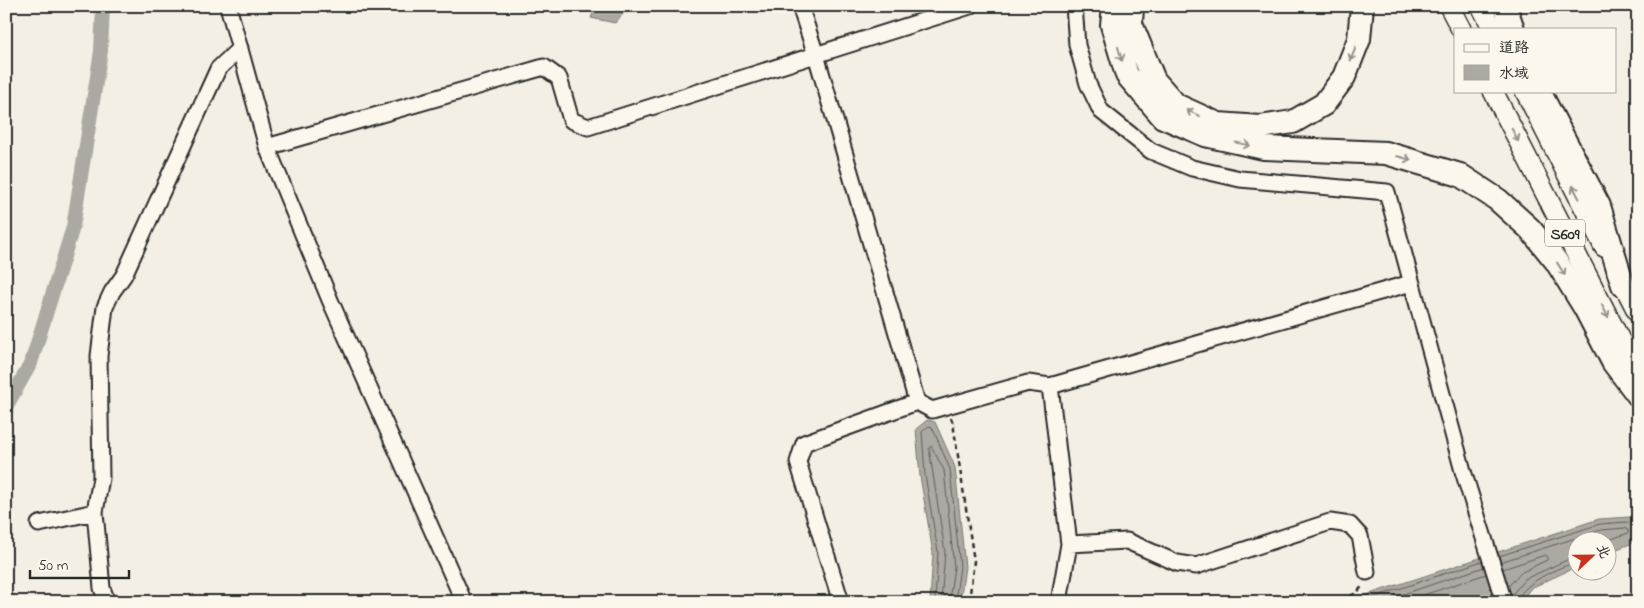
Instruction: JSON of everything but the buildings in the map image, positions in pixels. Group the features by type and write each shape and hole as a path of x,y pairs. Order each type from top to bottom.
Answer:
{"highway":[{"path":"1114,6 1112,25 1127,75 1163,117 1205,135 1264,148 1386,152 1460,175 1498,200 1530,230 1556,261 1585,308 1613,362 1638,395"},
{"path":"1132,6 1131,24 1154,80 1176,105 1218,124 1260,127 1293,122 1324,104 1344,77 1359,39 1362,6"},
{"path":"1505,6 1513,28"},
{"path":"1540,92 1599,206 1624,285"}],"main road":[{"path":"1450,6 1461,28"},
{"path":"1481,6 1492,28"},
{"name":"S609","path":"1494,92 1638,375"},
{"name":"S609","path":"1526,92 1638,313"}],"street":[{"path":"800,6 917,402 932,410 1028,383 1050,386 1411,283"},
{"path":"267,148 544,67 559,78 571,120 588,127 970,6"},
{"path":"1074,6 1077,45 1088,84 1101,111 1120,128 1151,150 1192,168 1240,179 1387,192 1463,471 1504,602"},
{"path":"230,12 267,148 330,300 464,602"},
{"path":"107,602 102,588 95,512 101,478 99,356 105,307 112,292 124,275 218,69 240,48"},
{"path":"1050,386 1069,544 1059,602"},
{"path":"841,602 798,462 804,443 917,402"},
{"path":"39,524 95,512"},
{"path":"1069,544 1127,541 1177,563 1196,566 1330,522 1350,526 1360,536 1367,572"}],"path":[{"path":"943,406 953,423 974,561 974,578 969,602"},
{"path":"1315,602 1336,600 1352,595 1361,588 1367,572"}],"water":[{"path":"596,6 630,6 615,23 591,18"},
{"path":"927,420 935,422 955,467 965,567 960,602 930,602 933,553 920,476 916,429"},
{"path":"1629,517 1638,522 1638,541 1616,550 1616,530 1566,530 1566,572 1531,588 1520,602 1345,602 1599,519"}],"waterway":[{"path":"6,407 31,363 73,227 101,51 103,6"}]}
